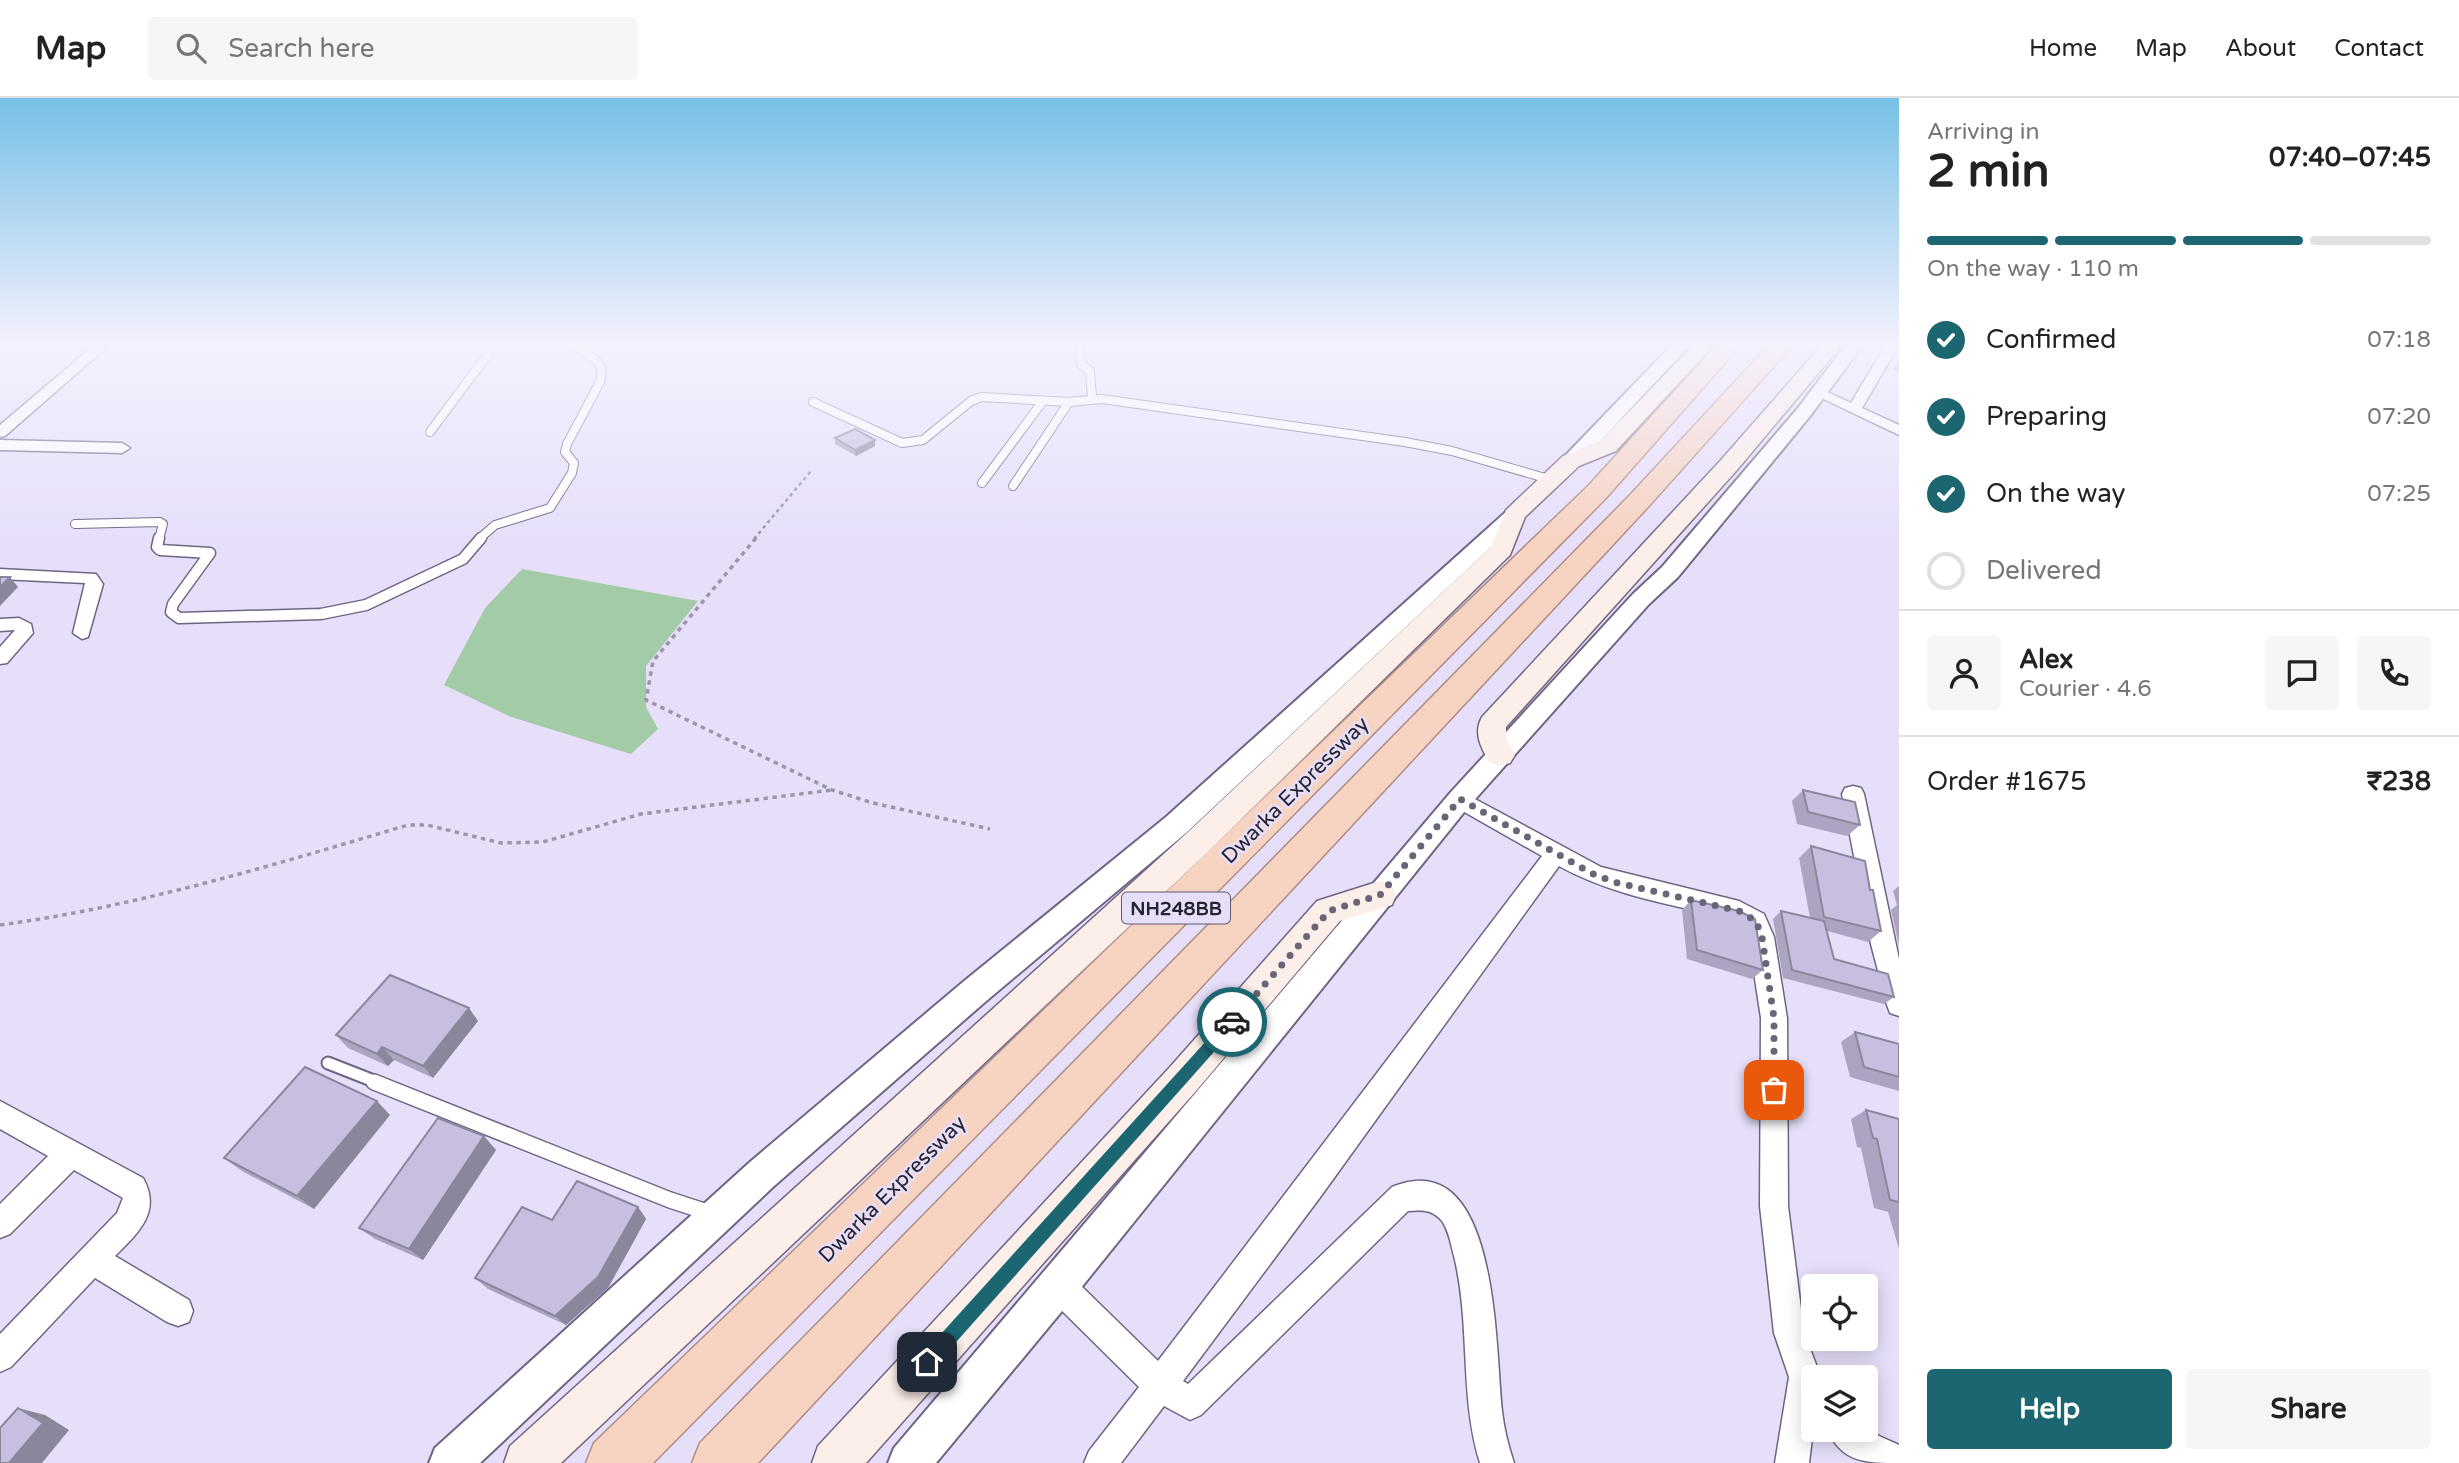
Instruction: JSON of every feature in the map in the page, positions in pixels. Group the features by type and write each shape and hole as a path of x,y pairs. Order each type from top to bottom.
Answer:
{"highway":[{"name":"Dwarka Expressway","path":"614,1463 1597,492 1672,410"},
{"name":"NH248BB","path":"720,1463 1639,501 1723,410"}],"main road":[{"path":"527,1463 1199,841 1502,550 1514,515 1571,461 1608,446 1643,410"},
{"path":"1500,755 1492,739 1492,724 1777,410"},
{"path":"835,1463 1183,1079 1329,911 1380,895"}],"street":[{"path":"0,433 27,410"},
{"path":"1571,461 1620,410"},
{"path":"909,1463 1059,1286 1460,799 1641,599 1670,572 1804,410"},
{"path":"1855,410 1899,431"},
{"path":"0,446 122,448"},
{"path":"450,1463 762,1174 974,992 1176,825 1514,515"},
{"path":"0,574 79,575 89,578 94,584 82,633"},
{"path":"0,625 19,624 25,628 0,658"},
{"path":"1853,794 1891,946 1899,1005"},
{"path":"1460,799 1593,874 1614,882 1739,911 1756,921 1760,927 1774,1018 1774,1206 1789,1333 1802,1365"},
{"path":"1101,1463 1311,1186 1557,852"},
{"path":"0,1114 133,1188 138,1195 137,1206 127,1223 0,1356"},
{"path":"0,1224 71,1153"},
{"path":"1059,1286 1160,1385 1190,1404 1402,1196 1434,1196 1449,1209 1461,1226 1472,1258 1488,1434 1497,1463"},
{"path":"92,1259 178,1311"},
{"path":"1792,1463 1801,1421"},
{"path":"1859,1442 1899,1461"}],"lane":[{"path":"430,432 447,410"},
{"path":"75,524 160,522 163,524 157,547 160,550 210,553 173,604 171,612 179,618 321,614 366,605 463,559 480,538 495,526 536,515 554,505 572,473 574,463 565,452 585,410"},
{"path":"830,410 902,443 914,443 923,440 960,410"},
{"path":"982,483 1037,410"},
{"path":"1013,486 1064,410"},
{"path":"1175,410 1405,442 1452,451 1552,480"},
{"path":"328,1063 670,1200 719,1216"}],"path":[{"path":"811,471 653,662 646,700 832,790 873,803 990,829"},
{"path":"0,925 65,916 216,882 408,825 427,825 501,843 543,842 641,814 832,790"}],"green space":[{"path":"522,569 698,601 646,666 646,707 658,729 631,754 511,717 444,685 485,608"}],"building":[{"path":"855,429 875,440 855,450 835,438"},
{"path":"0,577 10,577 0,587"},
{"path":"1803,790 1855,802 1860,825 1808,812"},
{"path":"1811,846 1865,861 1881,931 1824,917"},
{"path":"1691,900 1739,911 1755,919 1763,970 1697,950"},
{"path":"1781,911 1824,921 1834,959 1888,974 1894,997 1792,970"},
{"path":"390,975 469,1008 423,1066 382,1047 377,1054 336,1035"},
{"path":"1855,1032 1899,1044 1899,1077 1864,1067"},
{"path":"305,1067 377,1101 297,1196 224,1158"},
{"path":"1866,1110 1899,1119 1899,1202 1890,1200 1877,1139 1873,1138"},
{"path":"438,1118 484,1136 409,1249 359,1228"},
{"path":"577,1181 638,1207 598,1277 555,1316 475,1278 522,1207 552,1220"},
{"path":"18,1408 43,1423 9,1463 0,1463 0,1428"}],"way so far":[{"path":"1232,1022 1329,911 1380,895 1460,799 1593,874 1614,882 1739,911 1756,921 1762,937 1774,1018 1774,1090"}],"route":[{"path":"927,1362 1232,1022"}]}
